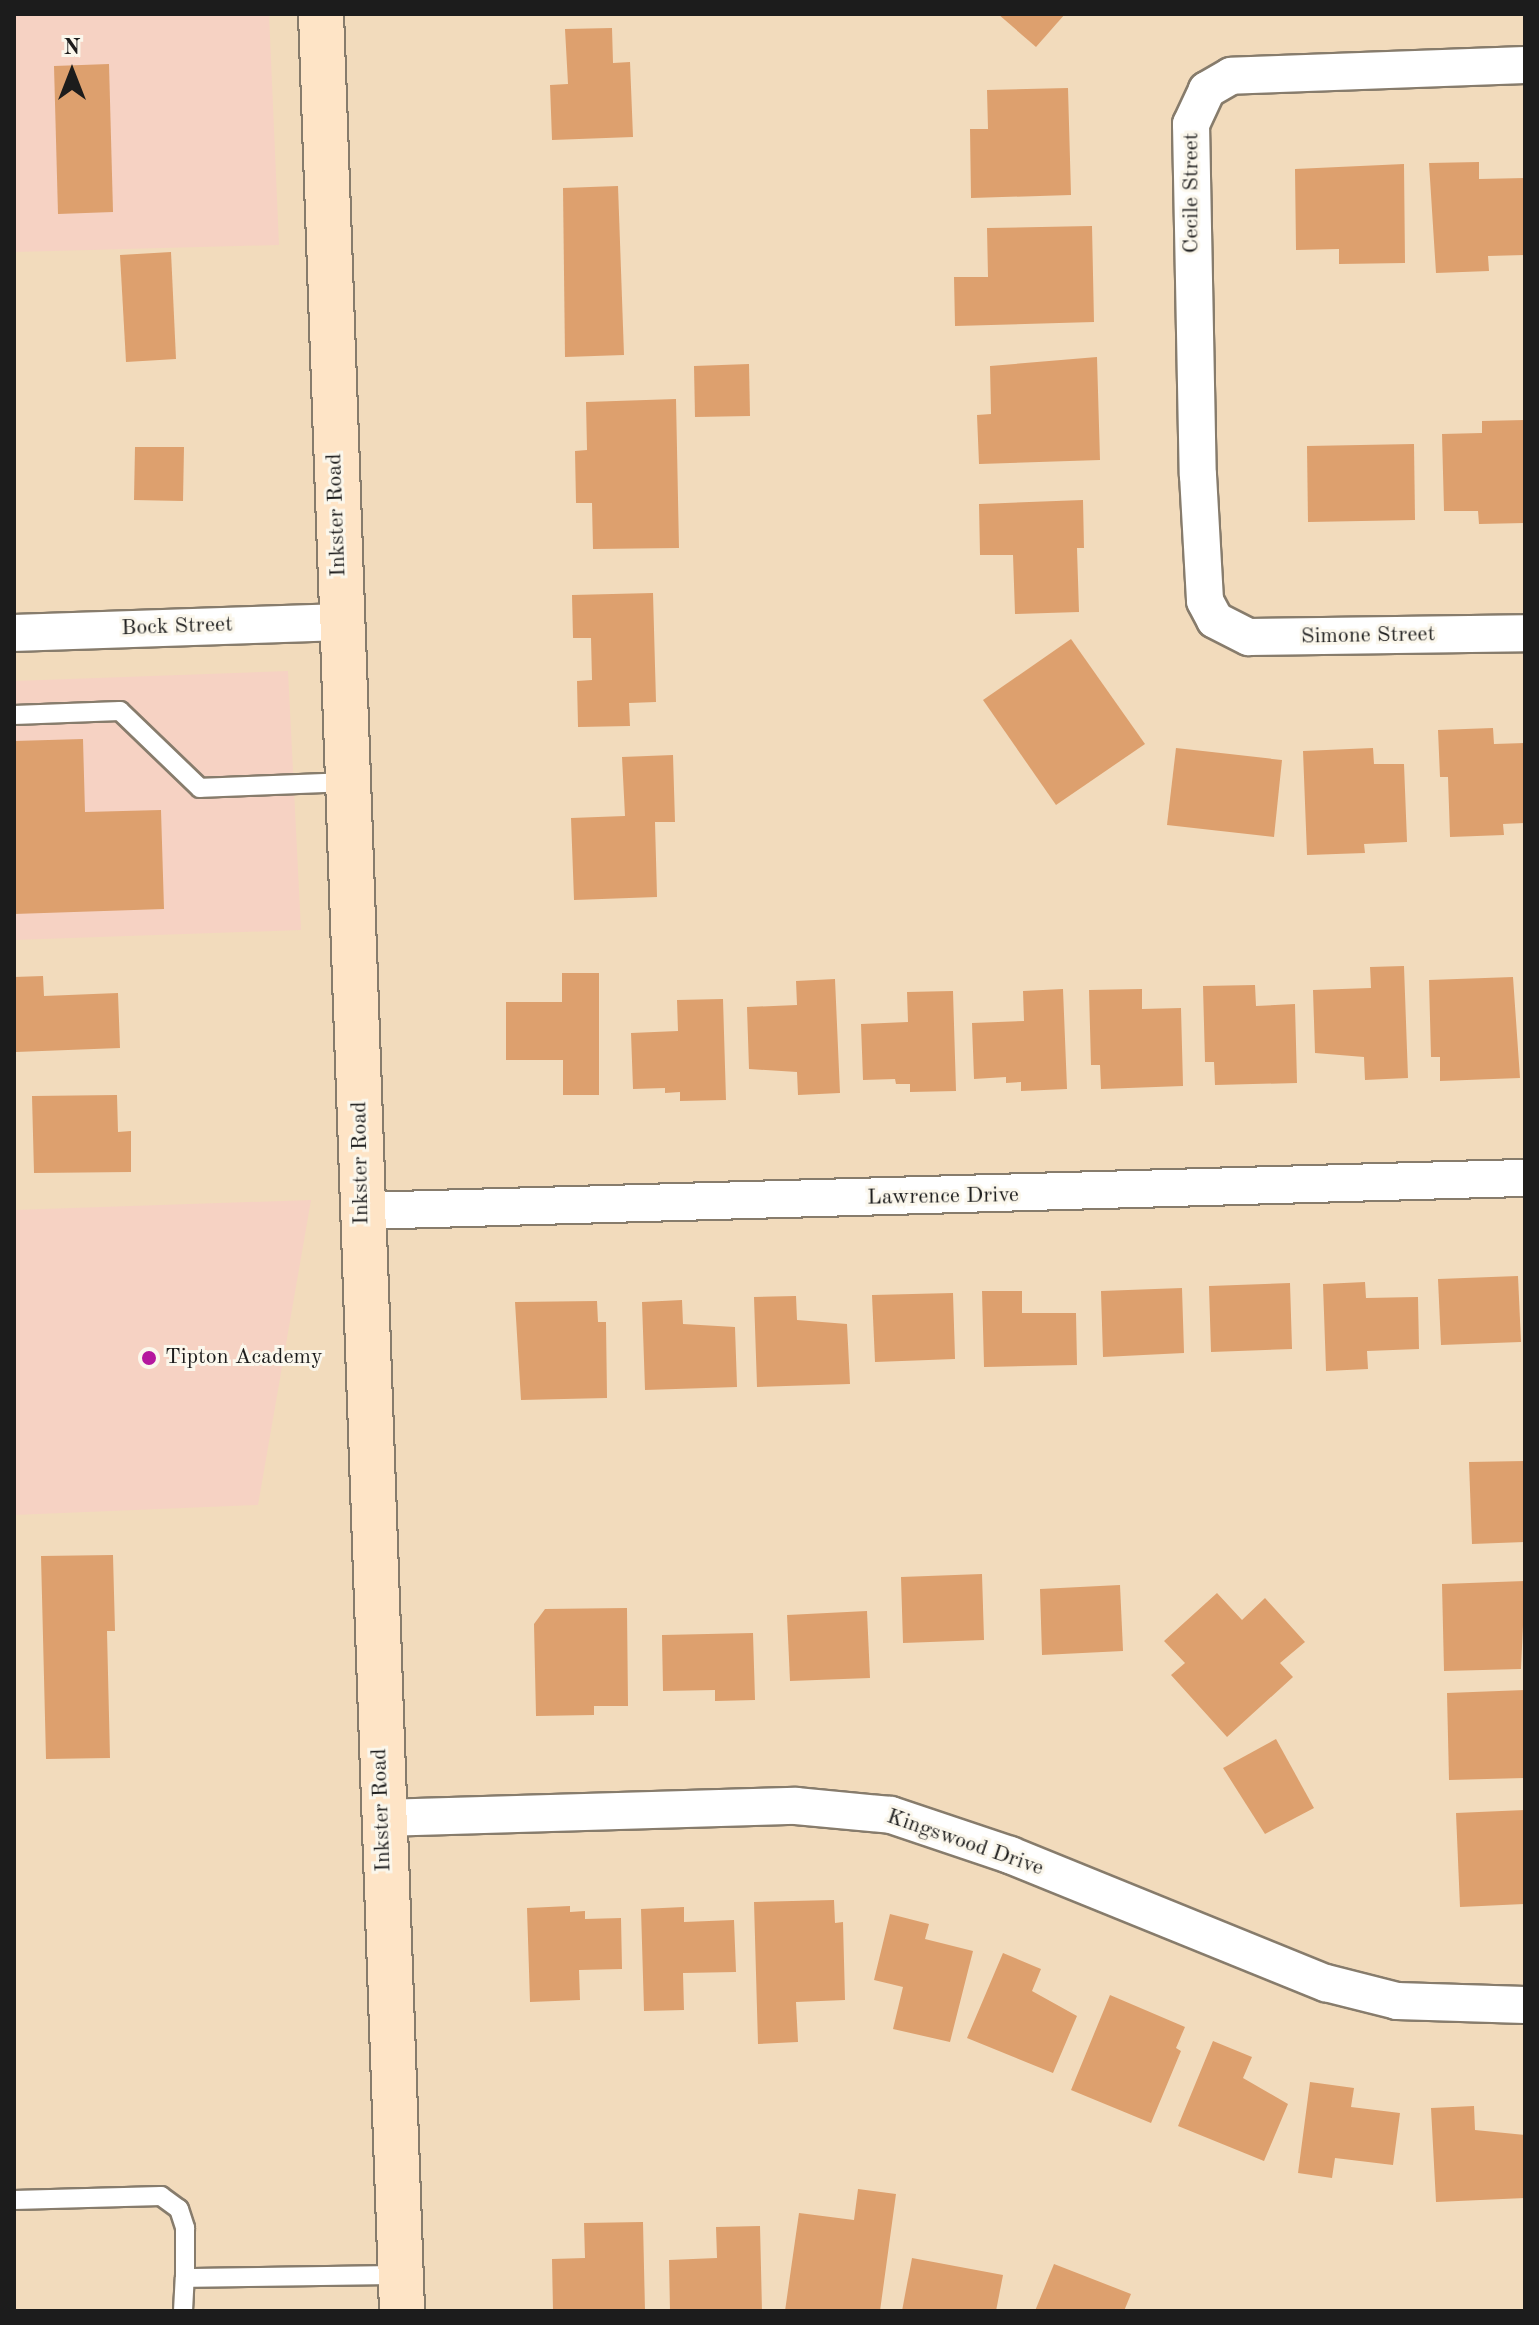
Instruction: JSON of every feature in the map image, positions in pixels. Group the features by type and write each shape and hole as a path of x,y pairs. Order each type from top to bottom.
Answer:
{"main road":[{"name":"Inkster Road","path":"321,14 382,1818 402,2293"}],"street":[{"name":"Cecile Street","path":"1215,620 1205,601 1198,475 1191,231 1195,109 1207,90 1231,76 1525,65"},
{"name":"Simone Street","path":"1215,620 1249,637 1525,633"},
{"name":"Bock Street","path":"14,633 340,622"},
{"name":"Lawrence Drive","path":"362,1211 1525,1178"},
{"name":"Kingswood Drive","path":"382,1818 796,1806 891,1815 1010,1855 1326,1983 1397,2001 1525,2005"}],"lane":[{"path":"14,715 120,711 200,788 347,782"},
{"path":"14,2200 161,2196 179,2209 185,2228 183,2311"},
{"path":"185,2278 402,2293"}],"shaded area":[{"path":"14,14 269,14 279,245 14,252"},
{"path":"288,671 301,930 14,940 14,681"},
{"name":"Tipton Academy","path":"311,1200 258,1505 14,1515 14,1210"}],"building":[{"path":"998,14 1065,14 1036,47"},
{"path":"612,28 613,63 630,62 633,137 552,140 550,85 568,84 565,29"},
{"path":"109,64 113,212 58,214 54,66"},
{"path":"1068,88 1071,195 971,198 970,129 988,129 987,90"},
{"path":"1479,162 1479,179 1525,178 1525,255 1488,256 1489,271 1436,273 1429,163"},
{"path":"1404,164 1405,263 1339,264 1339,249 1296,250 1295,169"},
{"path":"618,186 624,355 565,357 563,188"},
{"path":"1092,226 1094,322 955,326 954,277 988,277 987,228"},
{"path":"171,252 176,359 126,362 120,255"},
{"path":"1097,357 1100,460 979,464 977,415 991,414 990,366"},
{"path":"749,364 750,416 695,417 694,366"},
{"path":"676,399 679,548 593,549 592,503 576,503 575,451 587,450 586,402"},
{"path":"1525,420 1525,523 1479,524 1478,511 1444,511 1442,434 1482,433 1482,421"},
{"path":"1414,444 1415,520 1308,522 1307,446"},
{"path":"135,447 184,447 183,501 134,500"},
{"path":"1083,500 1084,548 1077,548 1079,612 1015,614 1013,555 980,555 979,504"},
{"path":"653,593 656,702 629,703 630,726 578,727 577,681 592,680 591,638 573,638 572,595"},
{"path":"1071,639 1145,744 1056,805 983,700"},
{"path":"1493,728 1494,744 1525,743 1525,823 1503,824 1504,835 1450,837 1448,777 1440,777 1438,730"},
{"path":"83,739 85,812 161,810 164,909 14,914 14,741"},
{"path":"1176,748 1282,760 1274,837 1167,825"},
{"path":"1373,748 1374,764 1404,764 1407,842 1364,844 1365,853 1307,855 1303,751"},
{"path":"673,755 675,822 655,822 657,897 574,900 571,818 625,816 622,757"},
{"path":"1404,966 1408,1078 1365,1080 1364,1057 1315,1053 1313,990 1371,988 1370,967"},
{"path":"562,973 599,973 599,1095 563,1095 563,1060 506,1060 506,1002 562,1002"},
{"path":"43,976 44,996 118,993 120,1048 16,1052 14,977"},
{"path":"1513,977 1520,1078 1440,1081 1440,1057 1431,1057 1429,980"},
{"path":"835,979 840,1093 798,1095 797,1072 749,1069 747,1007 797,1005 796,981"},
{"path":"1255,985 1256,1006 1295,1004 1297,1083 1215,1085 1214,1062 1205,1062 1203,986"},
{"path":"1063,989 1067,1089 1021,1091 1021,1082 1006,1083 1006,1077 974,1079 972,1023 1024,1021 1023,991"},
{"path":"1142,989 1142,1009 1181,1008 1183,1086 1101,1089 1100,1065 1091,1065 1089,990"},
{"path":"953,991 956,1091 910,1092 910,1084 896,1084 895,1079 863,1080 861,1024 908,1022 907,992"},
{"path":"723,999 726,1100 680,1101 680,1092 665,1093 665,1088 633,1089 631,1033 678,1031 677,1000"},
{"path":"117,1095 118,1132 131,1131 131,1172 34,1173 32,1096"},
{"path":"1518,1276 1521,1342 1441,1345 1438,1279"},
{"path":"1365,1282 1366,1298 1418,1297 1419,1349 1367,1351 1368,1369 1326,1371 1323,1284"},
{"path":"1290,1283 1292,1349 1211,1352 1209,1286"},
{"path":"1182,1288 1184,1353 1103,1357 1101,1291"},
{"path":"982,1291 1022,1291 1022,1313 1076,1313 1077,1365 984,1367"},
{"path":"953,1293 955,1359 875,1362 872,1295"},
{"path":"796,1296 797,1320 847,1324 850,1384 757,1387 754,1297"},
{"path":"682,1300 683,1324 735,1327 737,1387 645,1390 642,1302"},
{"path":"597,1301 598,1322 606,1322 607,1398 521,1400 515,1302"},
{"path":"1525,1461 1525,1542 1472,1544 1469,1462"},
{"path":"113,1555 115,1631 107,1631 110,1758 46,1759 41,1556"},
{"path":"982,1574 984,1640 903,1643 901,1577"},
{"path":"1525,1581 1521,1669 1444,1671 1442,1584"},
{"path":"1120,1585 1123,1651 1042,1655 1040,1589"},
{"path":"1217,1593 1242,1620 1265,1598 1305,1642 1280,1663 1293,1677 1227,1737 1171,1675 1185,1663 1164,1641"},
{"path":"627,1608 628,1706 594,1706 594,1715 536,1716 534,1624 545,1609"},
{"path":"867,1611 870,1678 790,1681 787,1615"},
{"path":"753,1633 755,1700 715,1701 715,1690 663,1691 662,1635"},
{"path":"1525,1690 1525,1778 1449,1780 1447,1693"},
{"path":"1276,1739 1314,1808 1265,1834 1223,1768"},
{"path":"1525,1810 1524,1904 1460,1907 1456,1813"},
{"path":"834,1900 835,1923 843,1922 845,2000 796,2002 798,2042 758,2044 754,1902"},
{"path":"570,1906 570,1912 585,1911 585,1919 621,1918 622,1969 579,1970 580,2000 530,2002 527,1908"},
{"path":"684,1907 684,1922 734,1920 736,1972 683,1973 684,2010 644,2011 641,1909"},
{"path":"890,1914 929,1924 925,1939 973,1951 950,2042 893,2029 903,1987 874,1980"},
{"path":"1003,1953 1041,1969 1032,1991 1077,2016 1053,2073 967,2038"},
{"path":"1110,1995 1185,2027 1176,2048 1181,2051 1151,2123 1071,2090"},
{"path":"1213,2041 1252,2057 1243,2078 1288,2104 1264,2161 1178,2126"},
{"path":"1310,2082 1354,2088 1351,2107 1400,2113 1393,2165 1335,2158 1332,2178 1298,2173"},
{"path":"1474,2106 1475,2130 1525,2135 1525,2198 1436,2202 1431,2108"},
{"path":"858,2189 896,2194 880,2311 785,2311 799,2213 854,2220"},
{"path":"643,2222 645,2311 553,2311 552,2259 585,2258 584,2223"},
{"path":"760,2226 762,2311 670,2311 669,2260 717,2258 716,2227"},
{"path":"912,2258 1003,2275 996,2311 902,2311"},
{"path":"1054,2264 1131,2294 1124,2311 1035,2311"}],"place":[{"name":"Tipton Academy","path":"149,1358"}]}
